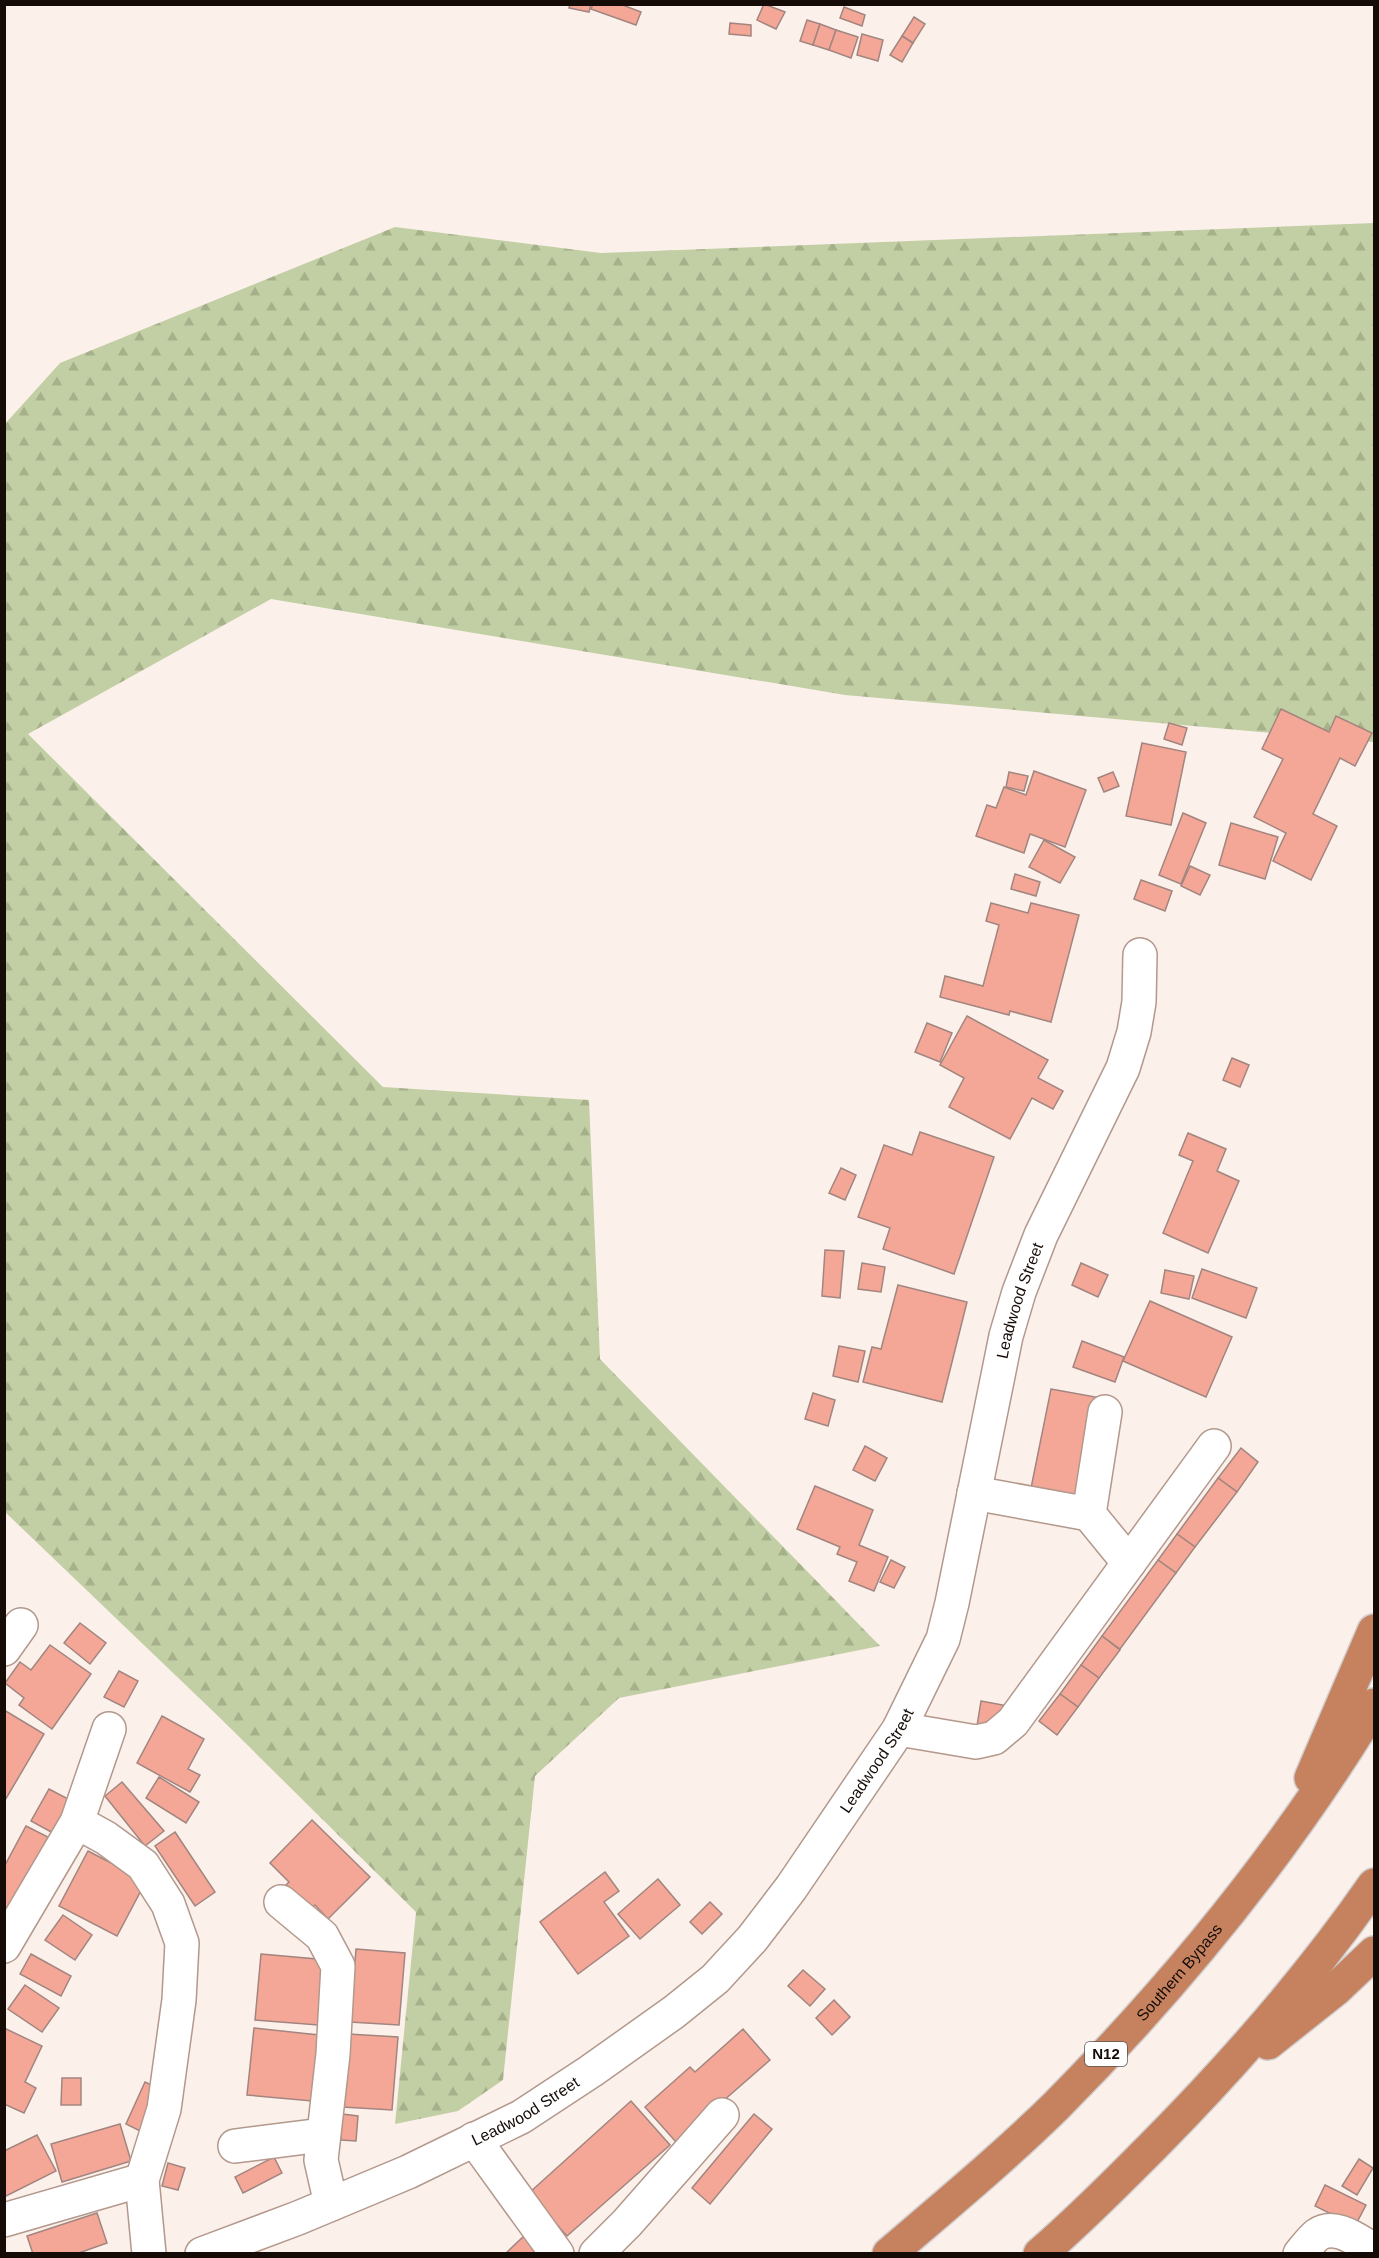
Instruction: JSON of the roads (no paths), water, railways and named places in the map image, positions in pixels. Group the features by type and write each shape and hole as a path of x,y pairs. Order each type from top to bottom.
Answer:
{"highway":[{"path":"1294,1828 1308,1784 1374,1631"},
{"name":"Southern Bypass","path":"889,2253 982,2175 1054,2107 1122,2037 1205,1944 1294,1828 1374,1705"},
{"path":"1040,2253 1077,2222 1208,2090 1276,2012 1374,1885"},
{"path":"1208,2090 1318,2003 1374,1953"}],"street":[{"name":"Leadwood Street","path":"202,2253 408,2172 521,2116 591,2071 674,2012 715,1979 752,1939 791,1888 899,1729 943,1639 1006,1336 1019,1292 1041,1235 1123,1068 1134,1032 1139,1002 1140,955"},
{"path":"1089,1514 1105,1412"},
{"path":"899,1729 976,1742 994,1738 1013,1722 1214,1446"},
{"path":"974,1493 1089,1514 1129,1563"},
{"path":"4,1946 77,1822 109,1729"},
{"path":"77,1822 106,1838 143,1865 168,1904 182,1943 179,2001 164,2109 142,2180 149,2253"},
{"path":"281,1902 322,1936 338,1966 333,2054 322,2135 321,2160 331,2204"},
{"path":"596,2253 627,2223 722,2115"},
{"path":"235,2146 322,2135"},
{"path":"474,2139 557,2253"},
{"path":"4,2220 142,2180"},
{"path":"1300,2253 1317,2235 1332,2229 1374,2250"}]}
